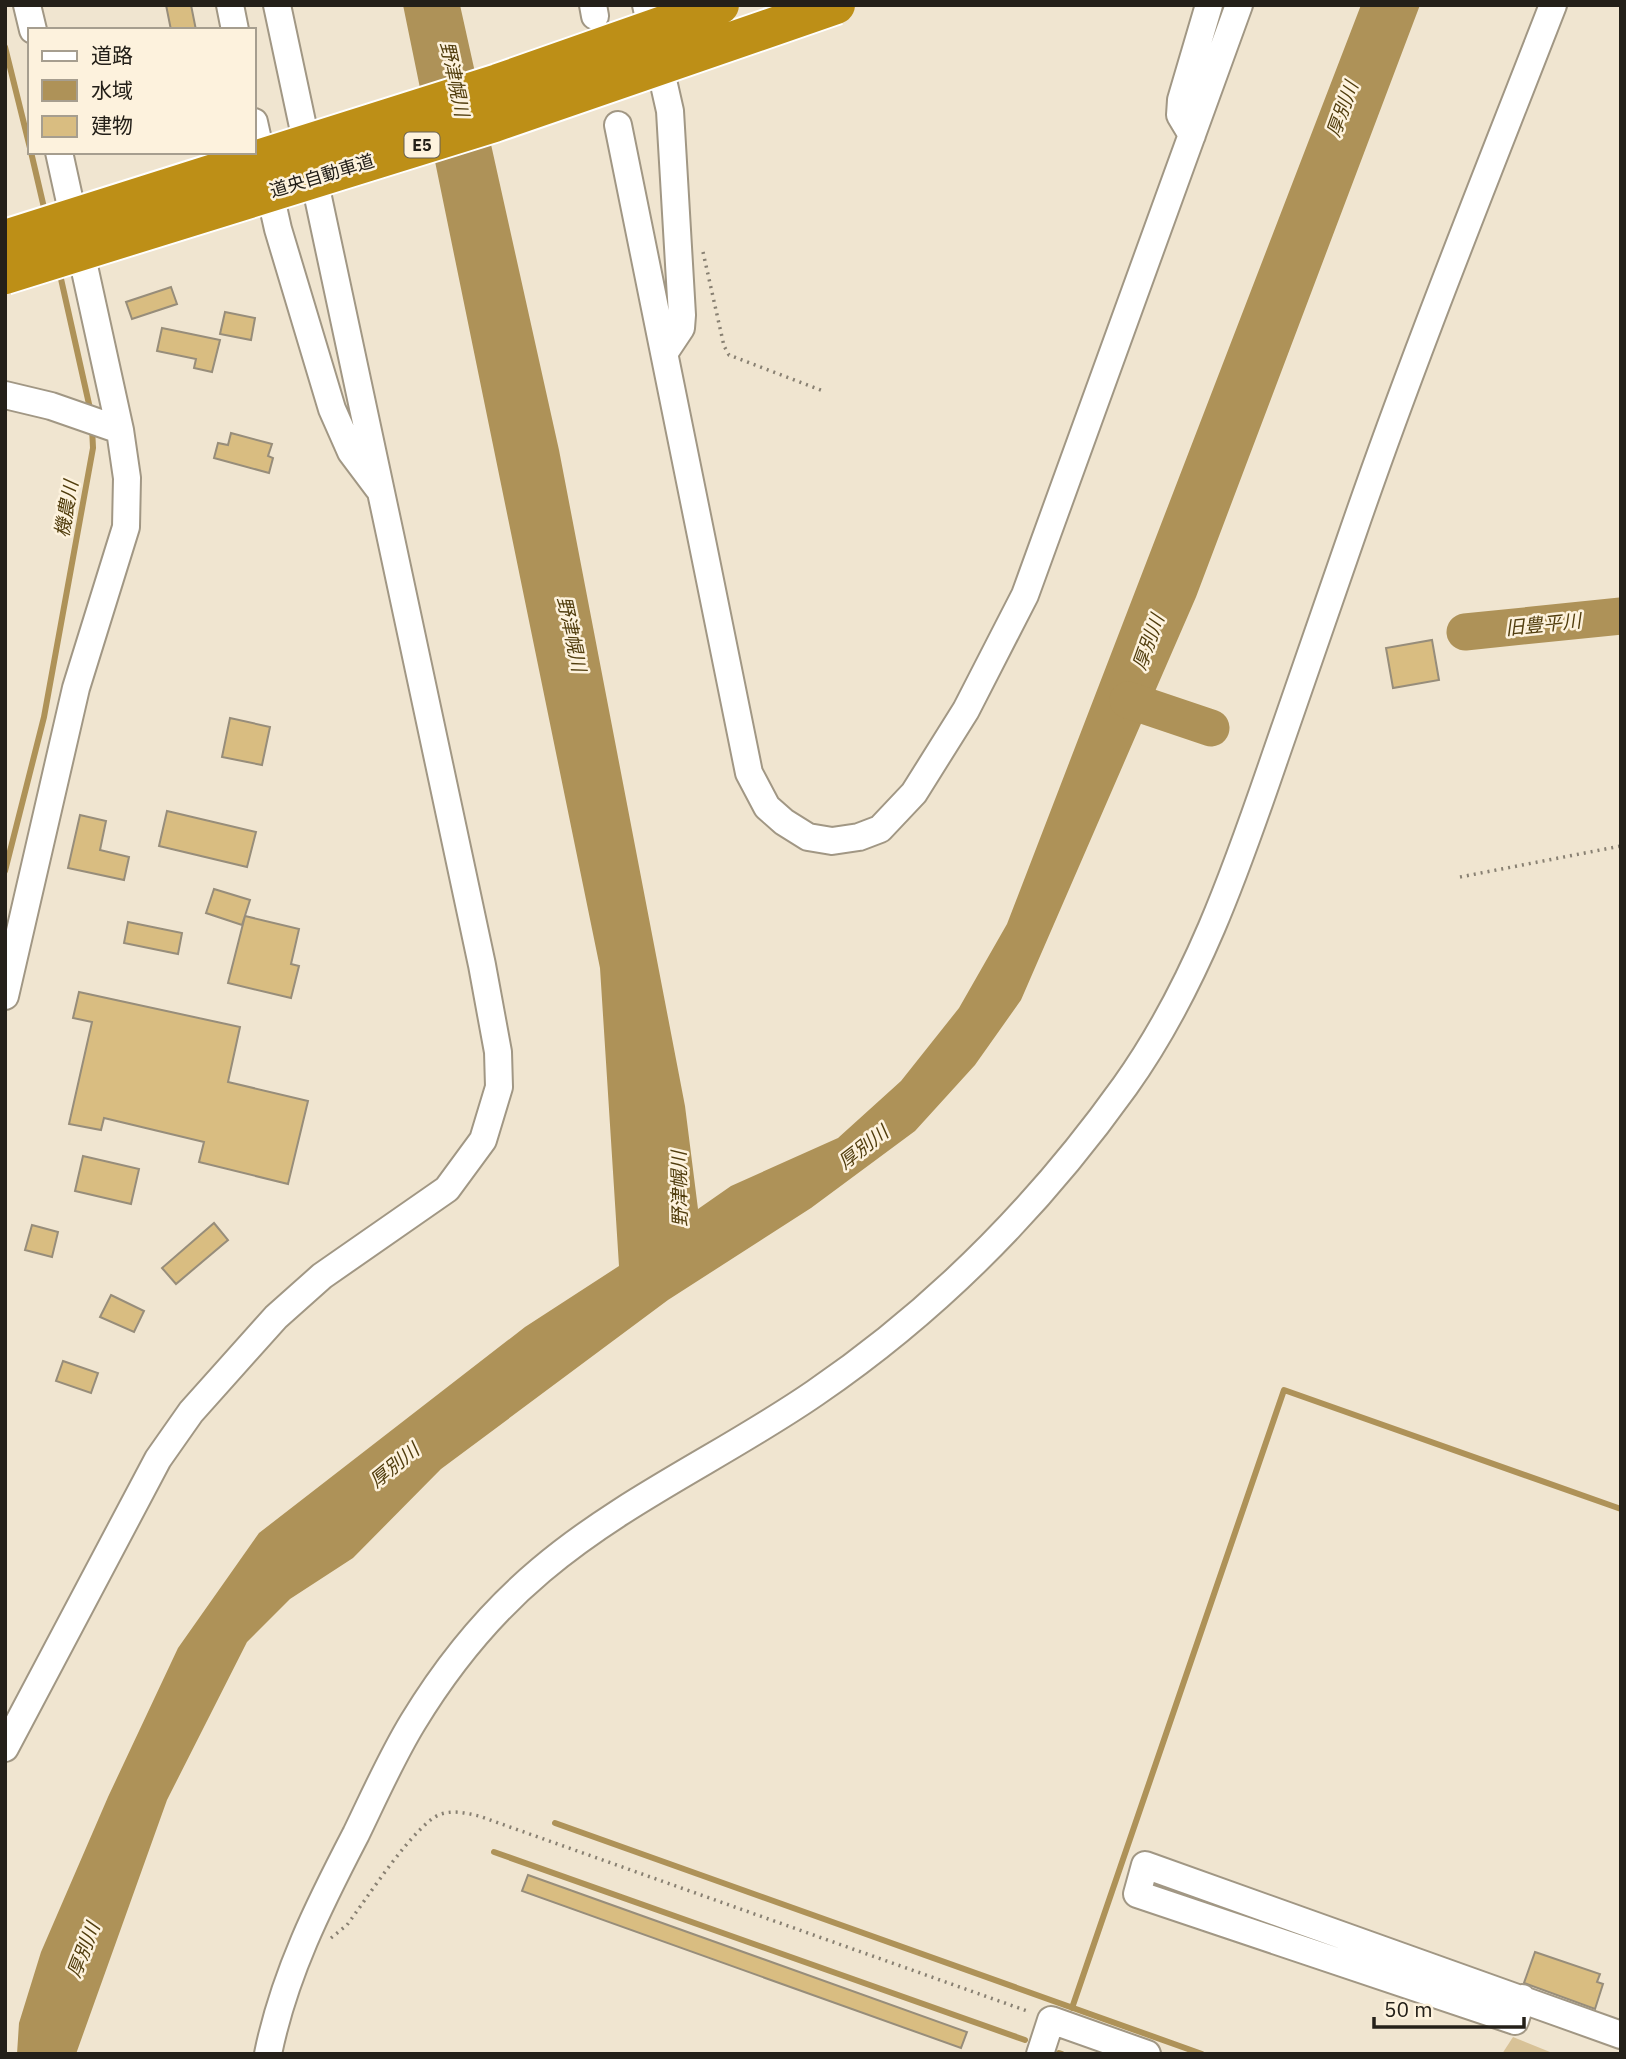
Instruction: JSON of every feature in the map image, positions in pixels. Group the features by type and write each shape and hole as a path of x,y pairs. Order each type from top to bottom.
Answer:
{"highway":[{"name":"道央自動車道","path":"5,239 498,83 720,5"},
{"name":"道央自動車道","path":"5,275 494,123 836,5"}],"street":[{"path":"27,5 33,28"},
{"path":"230,5 235,28"},
{"path":"5,1748 158,1459 191,1412 276,1317 322,1276 447,1189 482,1140 499,1087 498,1052 383,495 277,5"},
{"path":"646,5 670,111 681,301 681,328 665,352"},
{"path":"1192,135 1180,115 1181,100 1209,5"},
{"path":"618,125 749,774 767,807 808,836 832,841 859,837 880,829 914,793 966,709 1025,594 1239,5"},
{"path":"268,2054 277,2008 300,1948 413,1722 488,1619 540,1571 599,1525 812,1395 886,1340 951,1285 1015,1220 1126,1084 1186,984 1242,853 1382,446 1553,5"},
{"path":"256,131 278,229 332,409 351,452 383,495"},
{"path":"5,996 76,688 126,527 127,478 111,427 59,154"},
{"path":"5,395 111,427"},
{"path":"1522,1998 1515,2021 1137,1894 1145,1865 1522,1998 1621,2035"},
{"path":"1040,2054 1051,2020 1147,2054"}],"path":[{"path":"701,244 724,346 729,355 823,391"},
{"path":"1460,877 1621,846"},
{"path":"300,1948 323,1944 347,1925 421,1827 439,1815 457,1812 492,1821 1051,2020"}],"shaded area":[{"path":"1513,2037 1555,2054 1502,2054"}],"water":[{"path":"403,5 460,5 559,450 685,1106 698,1209 731,1186 838,1138 901,1081 959,1008 1007,924 1361,5 1420,5 1196,597 1021,1000 975,1065 915,1131 811,1208 668,1300 441,1469 353,1558 290,1599 247,1642 167,1800 76,2054 17,2054 19,2023 41,1952 108,1797 178,1648 259,1533 525,1327 619,1266 600,968"}],"building":[{"path":"166,5 191,5 196,28 171,28"},
{"path":"171,287 177,304 132,319 126,302"},
{"path":"225,312 255,318 251,340 220,334"},
{"path":"162,328 220,340 212,372 194,368 196,359 157,351"},
{"path":"231,433 272,444 268,456 273,458 269,473 214,458 218,443 228,445"},
{"path":"1432,640 1439,680 1393,688 1386,648"},
{"path":"230,718 270,727 262,765 222,757"},
{"path":"167,811 256,832 247,867 159,846"},
{"path":"80,815 106,821 100,850 129,857 124,880 68,868"},
{"path":"214,889 250,900 242,925 206,913"},
{"path":"245,916 299,929 291,964 299,966 291,998 228,983"},
{"path":"128,922 182,933 178,954 124,943"},
{"path":"79,992 240,1027 228,1082 308,1101 288,1184 199,1162 204,1142 104,1118 101,1130 69,1124 92,1022 73,1018"},
{"path":"83,1156 139,1169 131,1204 75,1191"},
{"path":"214,1223 228,1240 176,1284 162,1268"},
{"path":"32,1225 58,1232 52,1257 25,1250"},
{"path":"111,1295 144,1311 134,1332 100,1317"},
{"path":"63,1361 98,1373 91,1393 56,1381"},
{"path":"528,1875 967,2032 961,2048 522,1891"},
{"path":"1535,1952 1600,1974 1597,1982 1603,1984 1595,2009 1524,1983"}],"waterway":[{"name":"機農川","path":"5,47 28,140"},
{"name":"機農川","path":"31,154 45,212"},
{"name":"機農川","path":"59,270 91,413"},
{"name":"機農川","path":"5,871 44,717 93,448 92,427"},
{"name":"旧豊平川","path":"1465,632 1621,616"},
{"name":"旧豊平川","path":"1128,700 1211,728"},
{"path":"1072,2008 1284,1390 1621,1509"},
{"path":"555,1823 1202,2054"},
{"path":"494,1852 1025,2040"}],"water label":[{"name":"野津幌川","path":"455,79"},
{"name":"厚別川","path":"1342,109"},
{"name":"野津幌川","path":"572,634"},
{"name":"厚別川","path":"1148,642"},
{"name":"厚別川","path":"863,1147"},
{"name":"野津幌川","path":"679,1189"},
{"name":"厚別川","path":"394,1465"},
{"name":"厚別川","path":"83,1950"}]}
